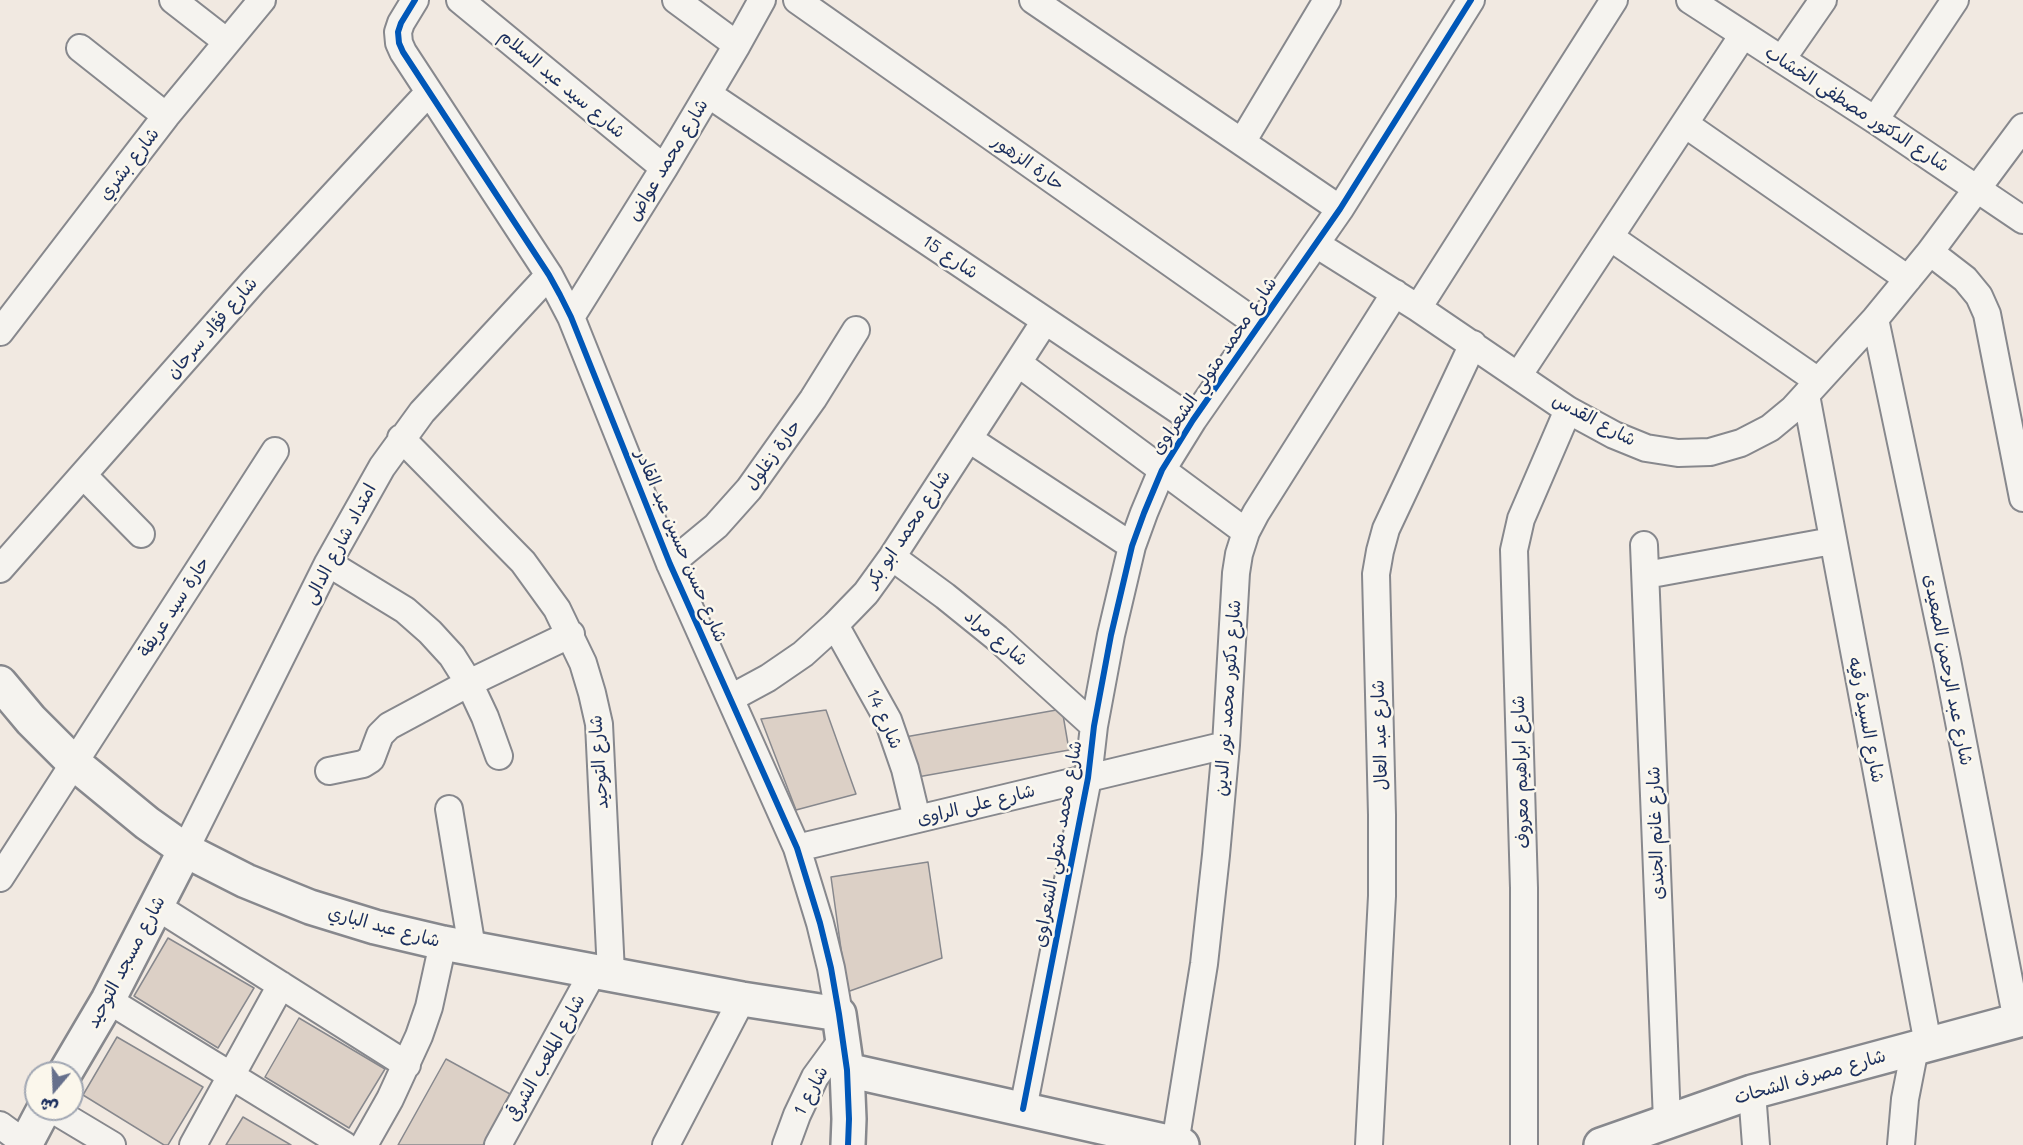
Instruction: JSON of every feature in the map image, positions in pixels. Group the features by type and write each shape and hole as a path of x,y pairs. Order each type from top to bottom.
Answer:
{"street":[{"path":"173,0 227,42"},
{"name":"شارع بشري","path":"0,332 166,116 262,0"},
{"name":"شارع حسن حسين عبد القادر","path":"416,0 401,22 398,32 403,52 549,275 571,317 670,564 797,848 831,968 843,1041 849,1119 848,1145"},
{"name":"شارع سيد عبد السلام","path":"460,0 664,168"},
{"path":"676,0 737,45"},
{"name":"شارع محمد عواض","path":"571,317 664,168 762,0"},
{"name":"حارة الزهور","path":"797,0 1259,325"},
{"path":"1033,0 1340,209"},
{"path":"1242,142 1328,0"},
{"name":"شارع محمد متولي الشعراوى","path":"1023,1109 1088,778 1094,726 1111,635 1132,546 1162,470 1193,420 1340,209 1471,0"},
{"path":"1418,308 1614,0"},
{"name":"شارع الدكتور مصطفى الخشاب","path":"1689,0 1720,8 1743,34 2023,220"},
{"path":"1782,59 1823,0"},
{"path":"1875,120 1955,0"},
{"path":"1518,376 1743,34"},
{"path":"80,48 166,116"},
{"name":"شارع فؤاد سرحان","path":"0,569 253,282 429,92"},
{"name":"شارع 15","path":"708,94 1193,420"},
{"path":"1685,124 1908,279"},
{"name":"شارع القدس","path":"1316,244 1473,344 1568,410 1614,435 1646,448 1678,453 1710,452 1741,443 1770,428 1793,410 1875,319 1930,252 2023,127"},
{"path":"1610,237 1812,388"},
{"path":"1930,252 1965,279 1979,296 1987,314 2023,498"},
{"name":"امتداد شارع الدالى","path":"185,850 328,563 382,466 422,412 549,275"},
{"name":"شارع دكتور محمد نور الدين","path":"1178,1144 1204,964 1226,745 1236,573 1246,532 1395,293"},
{"name":"شارع عبد الرحمن الصعيدى","path":"1875,319 2020,1020"},
{"name":"شارع محمد ابو بكر","path":"731,698 768,678 803,654 866,593 892,557 1045,321"},
{"name":"حارة زغلول","path":"670,564 716,526 749,489 813,399 856,330"},
{"name":"شارع عبد العال","path":"1369,1145 1382,896 1376,574 1386,529 1473,344"},
{"path":"1018,363 1246,532"},
{"name":"شارع السيدة رقيه","path":"1812,388 1832,541 1921,1046"},
{"name":"شارع ابراهيم معروف","path":"1524,1145 1524,888 1514,550 1521,519 1568,410"},
{"name":"شارع التوحيد","path":"401,438 523,562 552,601 571,634 589,683 599,724 603,972"},
{"path":"969,439 1132,546"},
{"name":"حارة سيد عريفة","path":"0,878 275,451"},
{"path":"83,475 141,534"},
{"path":"1646,575 1832,541"},
{"name":"شارع غانم الجندى","path":"1644,545 1667,1121"},
{"name":"شارع مراد","path":"892,557 997,638 1094,726"},
{"path":"328,563 405,610 452,656 469,683 500,756"},
{"name":"شارع 14","path":"835,625 888,720 905,769 917,819"},
{"path":"329,771 363,764 371,759 381,735 389,726 469,683 571,634"},
{"name":"شارع عبد الباري","path":"0,683 31,720 74,763 147,823 185,850 246,881 310,907 375,927 457,945 742,999 843,1041"},
{"name":"شارع على الراوى","path":"797,848 1226,745"},
{"path":"364,1145 407,1065 429,1007 457,945 449,809"},
{"name":"شارع مسجد التوحيد","path":"72,1061 108,1000 185,850"},
{"path":"156,906 407,1065"},
{"name":"شارع الملعب الشرقى","path":"498,1145 603,972"},
{"path":"193,1145 281,986"},
{"path":"666,1145 742,999"},
{"path":"108,1000 344,1145"},
{"name":"شارع مصرف الشحات","path":"1607,1144 1752,1092 2020,1020"},
{"path":"843,1041 1023,1109 1110,1137 1178,1144"},
{"name":"شارع 1","path":"786,1145 815,1077 843,1041"},
{"path":"1901,1145 1905,1099 1921,1046"},
{"path":"1752,1092 1755,1145"},
{"path":"0,1125 25,1144 37,1121"},
{"path":"72,1121 112,1145"}],"building":[{"path":"1062,709 1069,750 912,778 905,737"},
{"path":"826,710 856,794 796,810 761,719"},
{"path":"928,862 942,958 847,992 831,877"},
{"path":"168,938 254,988 218,1048 134,996"},
{"path":"299,1018 385,1069 349,1128 265,1077"},
{"path":"117,1037 203,1087 168,1145 164,1145 84,1096"},
{"path":"446,1059 510,1094 483,1145 398,1145"},
{"path":"243,1117 291,1145 226,1145"}],"cycle path":[{"path":"415,0 398,32 403,52 549,275 571,317 670,564 797,848 820,923 839,1014 847,1070 848,1145"},
{"path":"1023,1109 1088,778 1094,726 1111,635 1132,546 1144,513 1162,470 1193,420 1340,209 1471,0"}]}
